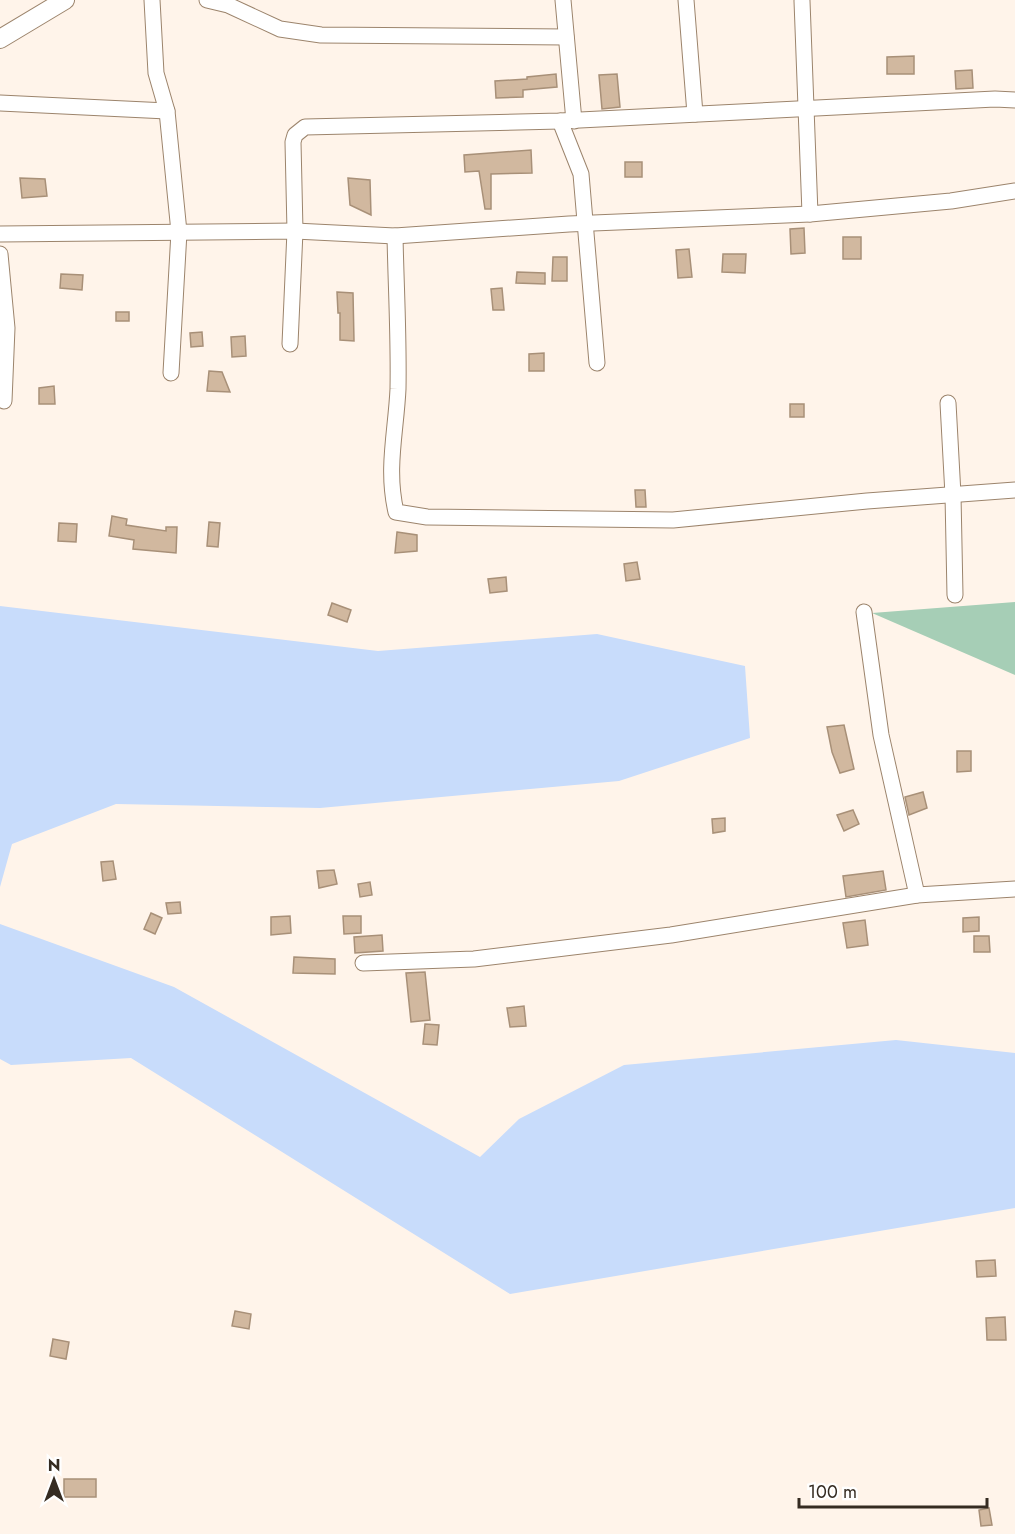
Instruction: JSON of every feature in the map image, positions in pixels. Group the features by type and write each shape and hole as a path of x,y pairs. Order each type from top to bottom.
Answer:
{"street":[{"path":"0,39 65,0"},
{"path":"152,0 156,73 167,111 179,232 171,373"},
{"path":"207,0 246,13 280,29 321,35 566,37"},
{"path":"563,0 567,121 581,174 597,363"},
{"path":"686,0 694,114"},
{"path":"802,1 810,214"},
{"path":"290,344 296,231 293,142 295,135 305,127 567,121 995,99 1015,100"},
{"path":"0,103 167,111"},
{"path":"0,234 296,231 395,236 584,223 810,214 951,201 1015,191"},
{"path":"395,236 398,389 392,442 391,491 396,512 427,517 673,520 1015,490"},
{"path":"0,254 7,328 4,401"},
{"path":"948,403 955,595"},
{"path":"864,612 881,735 917,895"},
{"path":"363,963 474,959 671,935 917,895 1015,889"}],"green space":[{"path":"1015,602 1015,675 872,613"}],"water":[{"path":"0,606 378,651 597,634 745,666 750,738 619,781 320,808 116,804 12,844 0,887"},
{"path":"0,924 174,987 480,1157 519,1119 624,1065 896,1040 1015,1053 1015,1208 510,1294 131,1058 11,1065 0,1059"}],"building":[{"path":"914,56 914,74 887,74 887,57"},
{"path":"972,70 973,88 956,89 955,71"},
{"path":"556,74 557,87 523,90 523,97 496,98 495,81"},
{"path":"617,74 620,107 602,109 599,75"},
{"path":"531,150 532,173 491,174 491,209 485,209 479,171 465,172 464,155"},
{"path":"625,162 642,162 642,177 625,177"},
{"path":"20,178 45,179 47,196 22,198"},
{"path":"348,178 370,180 371,215 350,205"},
{"path":"804,228 805,253 791,254 790,229"},
{"path":"843,237 861,237 861,259 843,259"},
{"path":"689,249 692,277 678,278 676,250"},
{"path":"723,254 746,254 745,273 722,272"},
{"path":"553,257 567,257 567,281 552,281"},
{"path":"517,272 545,273 545,284 516,283"},
{"path":"61,274 83,275 82,290 60,288"},
{"path":"502,288 504,310 493,310 491,289"},
{"path":"337,292 353,293 354,341 340,340"},
{"path":"116,312 129,312 129,321 116,321"},
{"path":"202,332 203,346 191,347 190,333"},
{"path":"245,336 246,356 232,357 231,337"},
{"path":"544,353 544,371 529,371 529,354"},
{"path":"209,371 222,372 230,392 207,391"},
{"path":"54,386 55,404 39,404 39,388"},
{"path":"790,404 804,404 804,417 790,417"},
{"path":"635,490 645,490 646,507 636,507"},
{"path":"112,516 127,519 126,525 166,531 166,527 177,527 176,553 133,549 134,540 109,536"},
{"path":"209,522 220,523 218,547 207,546"},
{"path":"59,523 77,524 76,542 58,541"},
{"path":"397,532 417,535 417,551 395,553"},
{"path":"637,562 640,579 626,581 624,564"},
{"path":"506,577 507,591 490,593 488,579"},
{"path":"332,603 351,610 347,622 328,615"},
{"path":"844,725 854,769 840,773 832,752 827,727"},
{"path":"957,751 971,751 971,771 957,772"},
{"path":"923,792 927,808 909,815 905,797"},
{"path":"853,810 859,824 844,831 837,815"},
{"path":"725,818 725,831 713,833 712,819"},
{"path":"113,861 116,879 103,881 101,862"},
{"path":"334,870 337,884 319,888 317,871"},
{"path":"883,871 886,890 846,897 843,876"},
{"path":"370,882 372,895 360,897 358,884"},
{"path":"180,902 181,913 168,914 166,903"},
{"path":"151,913 162,918 155,934 144,929"},
{"path":"290,916 291,933 271,935 271,917"},
{"path":"343,916 361,916 361,933 344,934"},
{"path":"979,917 979,931 963,932 963,918"},
{"path":"865,920 868,945 847,948 843,923"},
{"path":"382,935 383,951 355,953 354,937"},
{"path":"974,936 989,936 990,952 974,952"},
{"path":"294,957 335,959 335,974 293,973"},
{"path":"425,972 430,1020 411,1022 406,973"},
{"path":"524,1006 526,1026 510,1027 507,1008"},
{"path":"425,1024 439,1025 437,1045 423,1044"},
{"path":"995,1260 996,1276 977,1277 976,1261"},
{"path":"235,1311 251,1314 249,1329 232,1326"},
{"path":"1005,1317 1006,1340 987,1340 986,1318"},
{"path":"53,1339 69,1342 66,1359 50,1356"},
{"path":"64,1479 96,1479 96,1497 64,1497"},
{"path":"989,1508 992,1525 981,1526 979,1510"}]}
